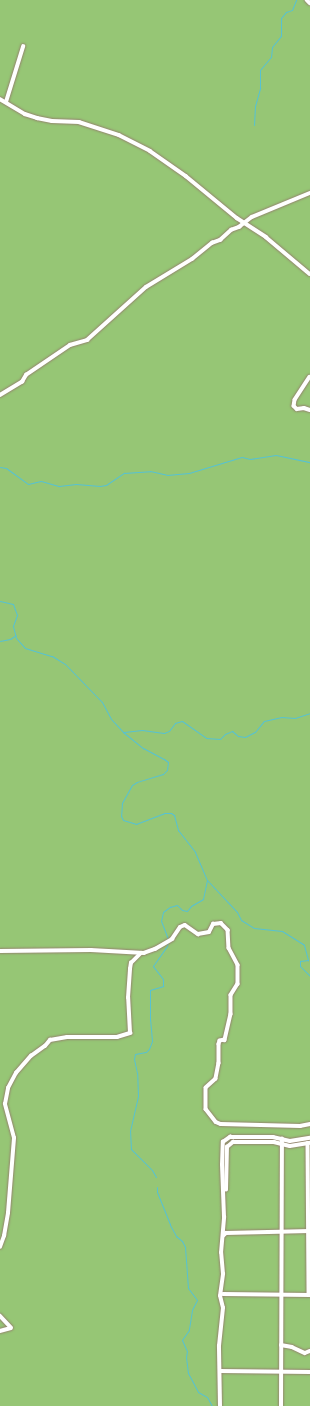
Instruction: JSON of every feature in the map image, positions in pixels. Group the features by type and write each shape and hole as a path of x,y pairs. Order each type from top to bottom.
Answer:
{"street":[{"path":"307,0 310,3"},
{"path":"6,102 23,46"},
{"path":"0,99 25,114 37,118 52,121 79,122 119,135 156,155 245,223 266,237 310,274"},
{"path":"0,396 22,382 26,375 70,345 87,340 151,284 192,259 212,243 220,240 230,230 245,223 252,217 310,193"},
{"path":"310,377 295,400 294,406 298,409 304,408 310,410"},
{"path":"0,951 92,950 142,953 155,949 172,939 180,927 186,925 198,934 209,932 212,925 215,923 221,923 227,928 229,948 238,965 238,984 231,995 231,1014 225,1040 220,1041 218,1044 219,1063 216,1079 206,1088 206,1109 214,1120 221,1124 300,1126 310,1124"},
{"path":"0,1247 4,1236 8,1213 14,1138 5,1104 8,1088 16,1073 31,1056 45,1046 50,1040 67,1037 116,1037 130,1032 128,998 130,969 131,963 142,953"},
{"path":"220,1406 219,1346 223,1308 220,1296 223,1274 221,1253 224,1235 222,1146 225,1140 230,1137 281,1141 310,1138"},
{"path":"223,1294 310,1295 309,1143 290,1146 281,1141"},
{"path":"281,1141 281,1406"},
{"path":"224,1235 309,1232"},
{"path":"0,1316 11,1328 0,1331"},
{"path":"281,1345 292,1347 305,1353 310,1351"},
{"path":"220,1370 310,1372"}],"green space":[{"path":"0,0 310,0 310,1406 0,1406"}],"waterway":[{"path":"254,125 255,106 260,88 260,70 271,57 272,47 281,36 281,18 286,12 292,10 296,0"},
{"path":"0,467 6,468 28,484 41,481 59,486 76,484 100,486 106,485 124,473 150,471 167,475 189,473 242,457 250,459 276,455 310,462"},
{"path":"0,601 13,604 17,615 13,626 16,638 25,648 52,656 65,664 102,702 111,719 123,732 143,748 168,762 167,770 163,774 132,785 122,803 121,816 123,820 136,824 164,813 171,813 174,815 178,830 195,852 207,880 237,912 241,920 254,928 282,931 304,945 308,960 300,961 300,966 310,976"},
{"path":"0,641 10,639 16,635"},
{"path":"124,732 142,730 164,733 169,731 175,723 182,721 206,738 220,739 225,734 232,731 238,736 245,737 255,732 264,721 281,717 295,718 310,713"},
{"path":"168,939 161,921 163,912 170,907 177,905 182,910 187,911 191,906 203,899 207,880"},
{"path":"156,1177 152,1170 131,1149 130,1131 138,1096 137,1073 134,1059 135,1054 146,1052 152,1041 150,990 163,986 163,979 153,966 167,946 168,942"},
{"path":"157,1187 157,1192 170,1225 176,1236 182,1241 185,1247 188,1288 197,1300 192,1310 189,1330 182,1340 187,1351 186,1357 188,1373 198,1392 207,1397 212,1406"}]}
